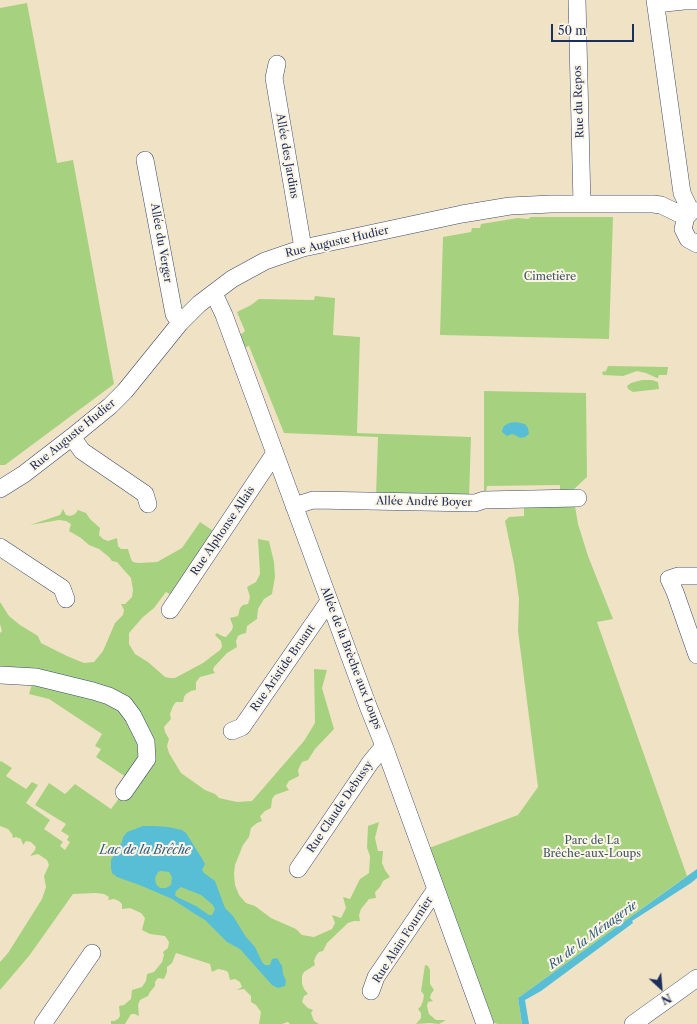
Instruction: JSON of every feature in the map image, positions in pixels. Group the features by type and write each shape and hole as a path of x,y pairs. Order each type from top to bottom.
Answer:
{"street":[{"name":"Rue du Repos","path":"577,0 582,204"},
{"path":"697,1 684,0 656,2 680,184 693,210 683,223 685,234 688,239 697,244"},
{"name":"Allée des Jardins","path":"277,64 274,78 302,248"},
{"name":"Allée du Verger","path":"145,160 174,314 180,324"},
{"path":"661,205 680,184"},
{"name":"Rue Auguste Hudier","path":"0,489 24,474 118,399 180,324 199,304 232,279 265,261 302,248 462,214 510,206 582,204 661,205 693,210"},
{"name":"Allée de la Brèche aux Loups","path":"212,294 217,300 224,315 486,1024"},
{"path":"72,437 82,451 144,494 148,504"},
{"name":"Rue Alphonse Allais","path":"170,610 275,453"},
{"name":"Allée André Boyer","path":"294,506 313,500 475,503 484,500 578,498"},
{"path":"0,547 62,588 66,599"},
{"path":"697,576 664,577 675,592 697,655"},
{"name":"Rue Aristide Bruant","path":"232,731 242,727 330,601"},
{"path":"0,675 36,677 109,696 124,704 133,716 146,742 147,759 124,792"},
{"name":"Rue Claude Debussy","path":"298,869 370,763 384,746"},
{"name":"Rue Alain Fournier","path":"371,991 376,977 436,889"},
{"path":"43,1024 92,953"},
{"path":"633,1024 697,978"}],"green space":[{"path":"27,3 57,163 73,160 114,384 5,465 0,465 0,8"},
{"name":"Cimetière","path":"531,217 613,217 609,339 440,335 443,237 471,232 472,228 480,228 481,224 518,218 528,219"},
{"path":"315,296 335,298 333,335 360,337 357,433 471,437 469,498 376,496 378,437 284,433 249,346 243,348 238,337 245,331 237,312 259,299 314,300"},
{"path":"608,366 668,367 667,375 659,375 657,378 637,371 623,376 603,375 602,372 606,371"},
{"path":"642,380 652,380 658,382 659,389 633,392 628,389 627,386 631,383"},
{"path":"484,391 586,393 587,477 572,491 560,493 560,485 487,486 486,494 484,494"},
{"name":"Parc de La Brêche-aux-Loups","path":"524,506 575,506 578,524 588,556 613,619 597,622 687,876 518,998 522,1024 498,1024 484,1020 429,848 518,815 538,787 518,631 519,599 514,564 505,521 509,517 524,516"},
{"path":"63,509 66,515 70,516 75,514 78,510 86,513 100,528 99,535 103,539 108,541 117,538 118,546 121,549 128,549 133,562 138,563 157,562 182,548 200,522 215,532 173,596 166,592 154,608 143,617 129,633 129,644 135,654 148,662 165,677 170,678 175,678 203,663 220,650 222,647 221,641 215,635 217,633 226,637 232,630 233,626 230,618 238,616 240,608 243,605 248,604 250,597 247,587 256,582 260,574 258,539 269,541 274,562 275,577 272,594 264,599 258,609 257,619 247,626 246,633 238,636 236,641 237,647 227,653 214,667 213,670 215,673 200,677 196,682 196,690 186,694 183,702 176,702 170,714 171,719 164,727 169,739 167,746 169,753 181,773 219,798 237,802 252,801 304,741 315,723 314,669 327,670 322,688 334,729 315,749 308,760 302,762 298,770 299,776 289,781 286,786 289,790 275,795 272,799 271,808 260,816 262,821 251,828 249,837 243,845 235,865 234,874 235,885 239,895 246,903 255,906 271,918 296,929 302,935 314,937 332,929 335,923 332,915 341,918 346,908 343,897 350,899 360,879 369,873 370,856 367,848 368,826 379,822 375,838 378,851 383,851 382,863 390,877 383,881 375,892 376,898 369,899 361,909 359,915 360,921 348,923 327,943 323,951 319,952 314,961 315,965 304,972 302,976 302,984 308,994 304,996 302,1002 308,1008 313,1010 311,1013 314,1021 319,1024 290,1024 288,1022 282,1024 259,1024 261,1012 256,1005 251,1002 251,996 244,989 237,990 242,987 240,982 235,979 230,980 228,972 224,970 218,969 212,972 210,964 176,953 172,963 167,967 167,972 164,979 158,978 155,982 155,986 148,996 140,1000 138,1005 139,1016 131,1014 125,1024 111,1024 111,1021 118,1019 120,1016 119,1006 124,1005 131,999 132,990 142,987 146,981 147,974 154,972 162,962 164,955 163,952 168,948 169,942 165,936 150,934 142,930 145,918 141,913 130,908 122,909 122,904 119,901 114,899 108,900 109,897 104,894 96,893 73,894 29,956 0,990 0,962 8,953 42,899 46,887 44,876 49,865 47,860 38,854 30,856 36,847 31,842 26,841 23,845 21,839 16,837 13,838 8,829 0,826 0,762 1,761 12,768 6,776 26,789 32,782 38,785 26,803 50,820 44,829 63,842 60,846 65,850 70,842 67,840 69,836 61,831 66,824 35,805 49,783 65,794 75,784 111,809 132,781 96,757 101,749 95,746 102,734 49,699 29,694 33,681 0,675 0,633 2,631 0,624 0,602 9,616 38,636 41,643 84,663 94,662 103,651 115,623 123,615 124,610 121,604 125,604 132,597 133,590 131,578 117,562 112,561 99,549 89,545 69,531 71,524 66,521 59,520 30,525 60,515"},
{"path":"425,965 428,966 430,970 430,984 434,990 430,998 433,1001 428,1002 427,1006 429,1014 436,1020 446,1020 439,1024 416,1024 421,1018 421,1013 418,1009 421,1006 424,995 421,991"}],"water":[{"path":"516,422 525,424 528,428 529,434 520,438 512,434 507,436 502,432 504,426 509,423"},
{"name":"Lac de la Brêche","path":"143,826 155,826 182,830 186,833 205,864 202,870 215,881 225,908 233,916 246,937 255,947 262,962 265,965 270,965 272,959 277,958 282,966 286,981 285,986 278,988 272,985 240,949 227,942 205,920 172,899 117,877 112,873 111,860 127,832","holes":["158,872 169,872 172,877 171,885 166,888 160,888 156,884 155,878","181,887 201,895 213,905 215,909 212,915 209,915 196,906 177,897 175,895 176,891"]},
{"path":"697,869 697,878 691,883 632,921 633,923 541,991 525,1000 529,1024 522,1024 518,998"}],"water label":[{"name":"Ru de la Ménagerie","path":"593,935"}]}
